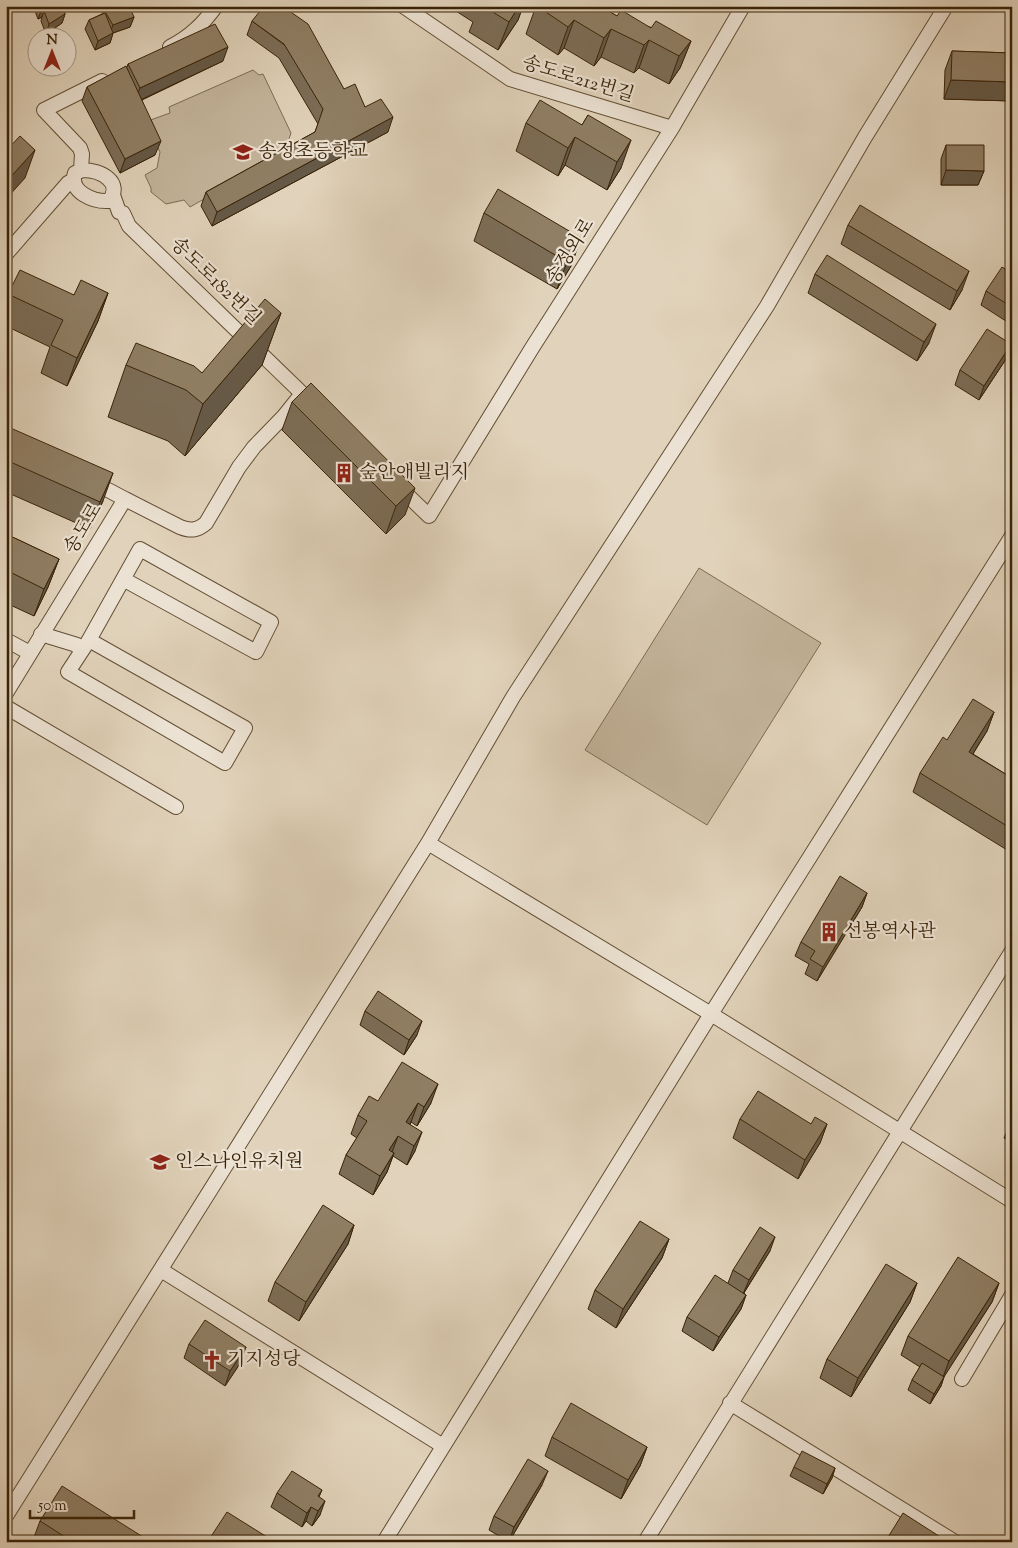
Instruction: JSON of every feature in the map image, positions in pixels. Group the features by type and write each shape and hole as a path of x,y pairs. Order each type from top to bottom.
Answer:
{"street":[{"path":"156,54 181,41 203,24 216,6"},
{"name":"송도로212번길","path":"403,6 510,79 672,128"},
{"name":"송정외로","path":"387,476 429,516 672,128 744,6"},
{"path":"6,1516 428,843 513,697 767,306 865,137 946,6"},
{"path":"6,254 68,183 78,175 87,170 106,177 114,185 113,195 109,201 97,200 80,192 75,186 78,175 82,154 80,148 44,110 113,76"},
{"name":"송도로182번길","path":"113,195 119,212 122,213 129,226 324,414"},
{"path":"125,499 188,530 201,528 206,523 239,467 254,447 303,394"},
{"name":"송도로","path":"6,693 125,499 83,477"},
{"path":"384,1542 711,1014 1012,536"},
{"path":"41,634 85,646 245,728 225,763 68,672 85,646 140,549 271,622 256,652 124,579"},
{"path":"6,640 30,653"},
{"path":"6,707 176,807"},
{"path":"428,843 711,1014 1012,1201"},
{"path":"645,1542 1012,951"},
{"path":"161,1270 443,1446"},
{"path":"962,1379 1012,1295"},
{"path":"730,1404 955,1542"}],"shaded area":[{"path":"253,70 259,75 263,74 291,133 284,154 190,207 184,200 166,204 151,192 145,175 157,168 160,152 145,122 170,113 169,107"},
{"path":"699,568 821,643 707,825 585,750"}],"building":[{"path":"54,6 62,6 65,14 49,24 44,11"},
{"path":"112,6 129,6 134,17 113,25 104,10"},
{"path":"264,6 282,6 308,24 344,89 355,84 365,107 381,99 393,117 217,212 206,192 315,132 323,109 284,44 252,21"},
{"path":"483,6 519,6 509,22"},
{"path":"537,6 600,6 617,16 621,10 651,28 656,21 691,41 679,56 649,40 644,45 611,29 604,38 574,20 568,27"},
{"path":"105,13 113,33 98,41 89,20"},
{"path":"215,24 228,47 140,88 128,64"},
{"path":"952,51 1012,53 1012,82 951,80"},
{"path":"126,66 161,141 125,159 87,87"},
{"path":"540,100 582,125 588,115 631,140 617,162 575,137 568,148 526,123"},
{"path":"20,136 35,150 6,182 6,151"},
{"path":"946,145 984,145 984,171 946,170"},
{"path":"498,189 581,238 567,262 484,213"},
{"path":"860,205 969,271 957,291 848,225"},
{"path":"827,255 936,324 924,342 815,274"},
{"path":"1002,267 1012,273 1012,307 986,291"},
{"path":"20,270 74,295 81,280 108,293 77,358 51,345 63,320 8,294"},
{"path":"265,299 281,313 203,404 186,390 126,365 136,343 194,366 202,373"},
{"path":"987,329 1011,344 984,386 960,370"},
{"path":"311,383 415,488 396,506 292,402"},
{"path":"6,426 113,473 100,502 6,460"},
{"path":"6,534 59,559 44,589 6,570"},
{"path":"973,699 994,712 969,752 1012,778 1012,829 920,773 943,737 947,740"},
{"name":"선봉역사관","path":"840,876 867,893 823,967 810,959 815,951 801,942"},
{"path":"378,991 422,1021 409,1040 365,1011"},
{"path":"402,1062 438,1084 424,1107 418,1103 406,1122 422,1132 414,1146 398,1136 389,1150 394,1153 380,1176 346,1155 367,1121 358,1115 369,1096 378,1101"},
{"path":"758,1091 811,1124 815,1117 827,1124 805,1160 740,1119"},
{"path":"323,1205 354,1225 306,1302 275,1282"},
{"path":"640,1221 669,1239 623,1309 595,1290"},
{"path":"760,1227 775,1237 749,1280 733,1270"},
{"path":"958,1257 999,1283 949,1361 908,1336"},
{"path":"886,1264 917,1283 858,1378 827,1359"},
{"path":"715,1275 746,1295 719,1337 687,1317"},
{"path":"205,1320 246,1347 230,1371 189,1344"},
{"path":"922,1363 944,1377 934,1394 912,1380"},
{"path":"571,1403 647,1447 628,1480 552,1437"},
{"path":"802,1451 835,1468 827,1484 794,1467"},
{"path":"528,1459 548,1471 514,1527 494,1516"},
{"path":"292,1471 322,1490 318,1496 325,1501 318,1511 311,1507 307,1513 277,1493"},
{"path":"62,1486 151,1542 73,1542 40,1521"},
{"path":"227,1512 275,1542 216,1542 210,1538"},
{"path":"903,1513 942,1538 940,1542 885,1542"}],"place":[{"name":"송정초등학교","path":"243,152"},
{"name":"숲안애빌리지","path":"344,473"},
{"name":"선봉역사관","path":"829,932"},
{"name":"인스나인유치원","path":"160,1162"},
{"name":"기지성당","path":"212,1360"}]}
